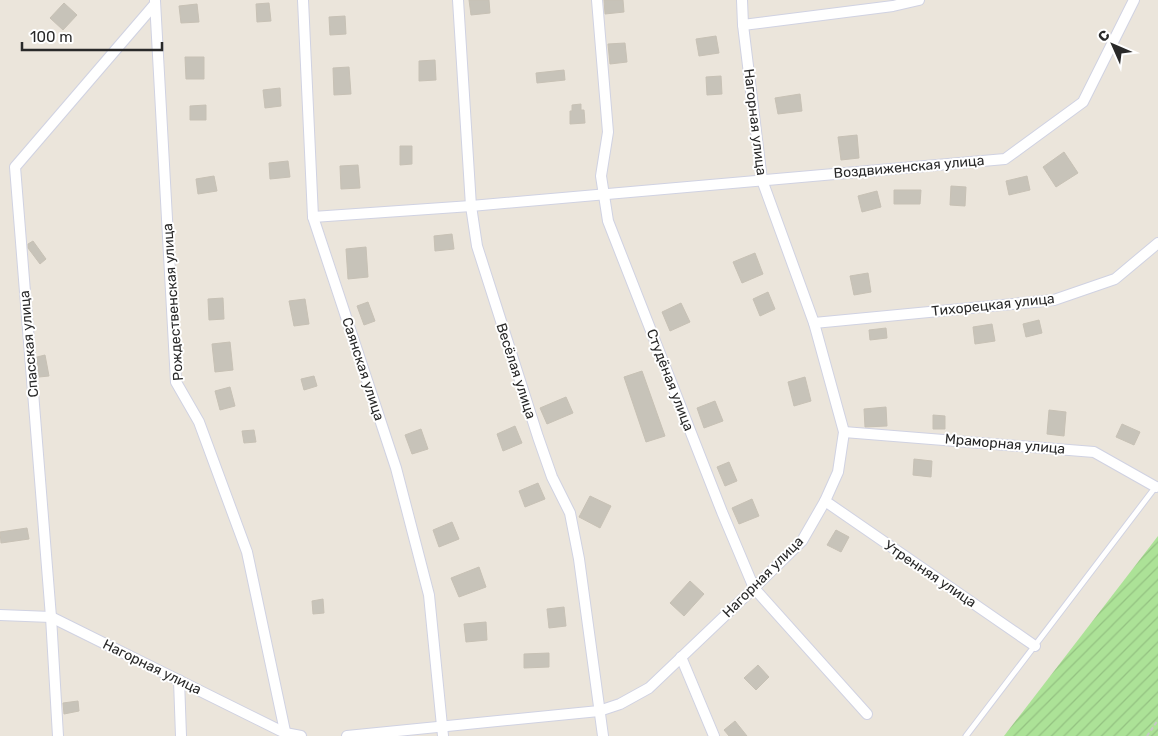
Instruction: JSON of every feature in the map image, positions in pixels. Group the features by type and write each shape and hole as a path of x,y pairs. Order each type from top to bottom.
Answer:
{"street":[{"name":"Саянская улица","path":"303,0 313,217 396,468 429,595 443,731"},
{"name":"Весёлая улица","path":"458,0 471,206 477,246 552,477 570,513 579,559 603,736"},
{"name":"Студёная улица","path":"597,0 608,132 601,176 608,221 722,512 754,588 867,714"},
{"name":"Нагорная улица","path":"346,736 443,731 599,711 620,704 649,688 802,541 825,501 838,472 844,432 814,323 762,180 743,24 742,0"},
{"path":"743,24 919,0"},
{"name":"Воздвиженская улица","path":"313,217 471,206 1005,158 1083,102 1134,0"},
{"name":"Спасская улица","path":"58,736 51,617 15,167 155,2"},
{"name":"Рождественская улица","path":"155,2 176,382 198,422 247,552 286,735"},
{"name":"Тихорецкая улица","path":"814,323 1054,300 1115,279 1158,243"},
{"name":"Мраморная улица","path":"844,432 1094,452 1157,485"},
{"name":"Утренняя улица","path":"825,501 1035,646"},
{"name":"Нагорная улица","path":"0,615 51,617 286,735 301,736"},
{"path":"681,657 714,736"},
{"path":"179,680 182,736"}],"lane":[{"path":"966,736 1157,485"}],"path":[{"path":"1147,736 1158,720"}],"green space":[{"path":"1158,536 1158,736 1004,736"}],"building":[{"path":"469,0 489,0 490,13 471,15"},
{"path":"604,0 623,0 624,12 605,14"},
{"path":"64,3 77,15 63,30 50,18"},
{"path":"269,3 271,21 257,22 256,4"},
{"path":"197,4 199,22 181,23 179,6"},
{"path":"345,16 346,34 330,35 329,17"},
{"path":"716,36 719,53 699,56 696,39"},
{"path":"625,43 627,62 610,64 608,44"},
{"path":"185,57 204,57 204,79 186,79"},
{"path":"435,60 436,80 419,81 419,61"},
{"path":"349,67 351,94 334,95 333,68"},
{"path":"564,70 565,80 537,83 536,73"},
{"path":"721,76 722,94 707,95 706,77"},
{"path":"280,88 281,106 265,108 263,90"},
{"path":"800,94 802,111 778,114 775,98"},
{"path":"581,104 581,110 584,110 585,123 570,124 572,105"},
{"path":"206,105 206,120 190,120 190,106"},
{"path":"857,135 859,158 841,160 838,137"},
{"path":"400,146 412,146 412,164 400,165"},
{"path":"1064,152 1078,173 1056,187 1043,167"},
{"path":"288,161 290,177 270,179 269,163"},
{"path":"358,165 360,188 341,189 340,166"},
{"path":"214,176 217,191 198,194 196,179"},
{"path":"1027,176 1030,190 1009,195 1006,181"},
{"path":"951,186 966,187 965,206 950,205"},
{"path":"894,190 921,190 920,204 894,204"},
{"path":"877,191 881,207 862,212 858,196"},
{"path":"452,234 454,249 435,251 434,236"},
{"path":"33,241 46,259 40,264 28,248 28,244"},
{"path":"366,247 368,277 348,279 346,249"},
{"path":"755,253 763,274 742,283 733,262"},
{"path":"868,273 871,292 854,295 850,276"},
{"path":"768,292 775,309 760,316 753,299"},
{"path":"223,298 224,319 209,320 208,299"},
{"path":"305,299 309,324 294,326 289,301"},
{"path":"368,302 375,321 364,325 357,306"},
{"path":"681,303 690,322 670,331 662,312"},
{"path":"1039,320 1042,333 1026,337 1023,324"},
{"path":"992,324 995,341 975,344 973,327"},
{"path":"886,328 887,338 870,340 869,330"},
{"path":"230,342 233,370 215,372 212,344"},
{"path":"45,355 49,376 39,377 37,357"},
{"path":"642,371 665,436 646,442 624,377"},
{"path":"314,376 317,386 304,390 301,379"},
{"path":"805,377 811,401 794,406 788,382"},
{"path":"230,387 235,406 220,410 215,391"},
{"path":"566,397 573,413 547,424 540,408"},
{"path":"715,401 723,421 704,428 697,408"},
{"path":"886,407 887,426 865,427 864,409"},
{"path":"1049,410 1066,412 1064,436 1047,434"},
{"path":"933,415 945,416 945,429 933,429"},
{"path":"1122,424 1140,432 1134,445 1116,437"},
{"path":"515,426 522,443 503,451 497,434"},
{"path":"421,429 428,449 412,454 405,435"},
{"path":"254,430 256,442 244,443 242,431"},
{"path":"914,459 932,461 931,477 913,475"},
{"path":"729,462 737,481 725,486 717,467"},
{"path":"538,483 545,499 525,507 519,491"},
{"path":"590,496 611,506 600,528 579,517"},
{"path":"752,499 759,516 739,524 732,508"},
{"path":"452,522 459,539 439,547 433,530"},
{"path":"27,528 29,539 1,543 0,532"},
{"path":"836,530 849,537 841,552 827,545"},
{"path":"479,567 486,587 459,597 451,578"},
{"path":"690,581 704,594 684,616 670,603"},
{"path":"323,599 324,613 313,614 312,601"},
{"path":"564,607 566,626 549,628 547,609"},
{"path":"486,622 487,640 466,642 464,624"},
{"path":"549,653 549,667 524,668 524,654"},
{"path":"758,665 769,677 756,690 744,678"},
{"path":"78,701 79,711 64,714 63,703"},
{"path":"735,721 747,736 729,736 724,730"}]}
